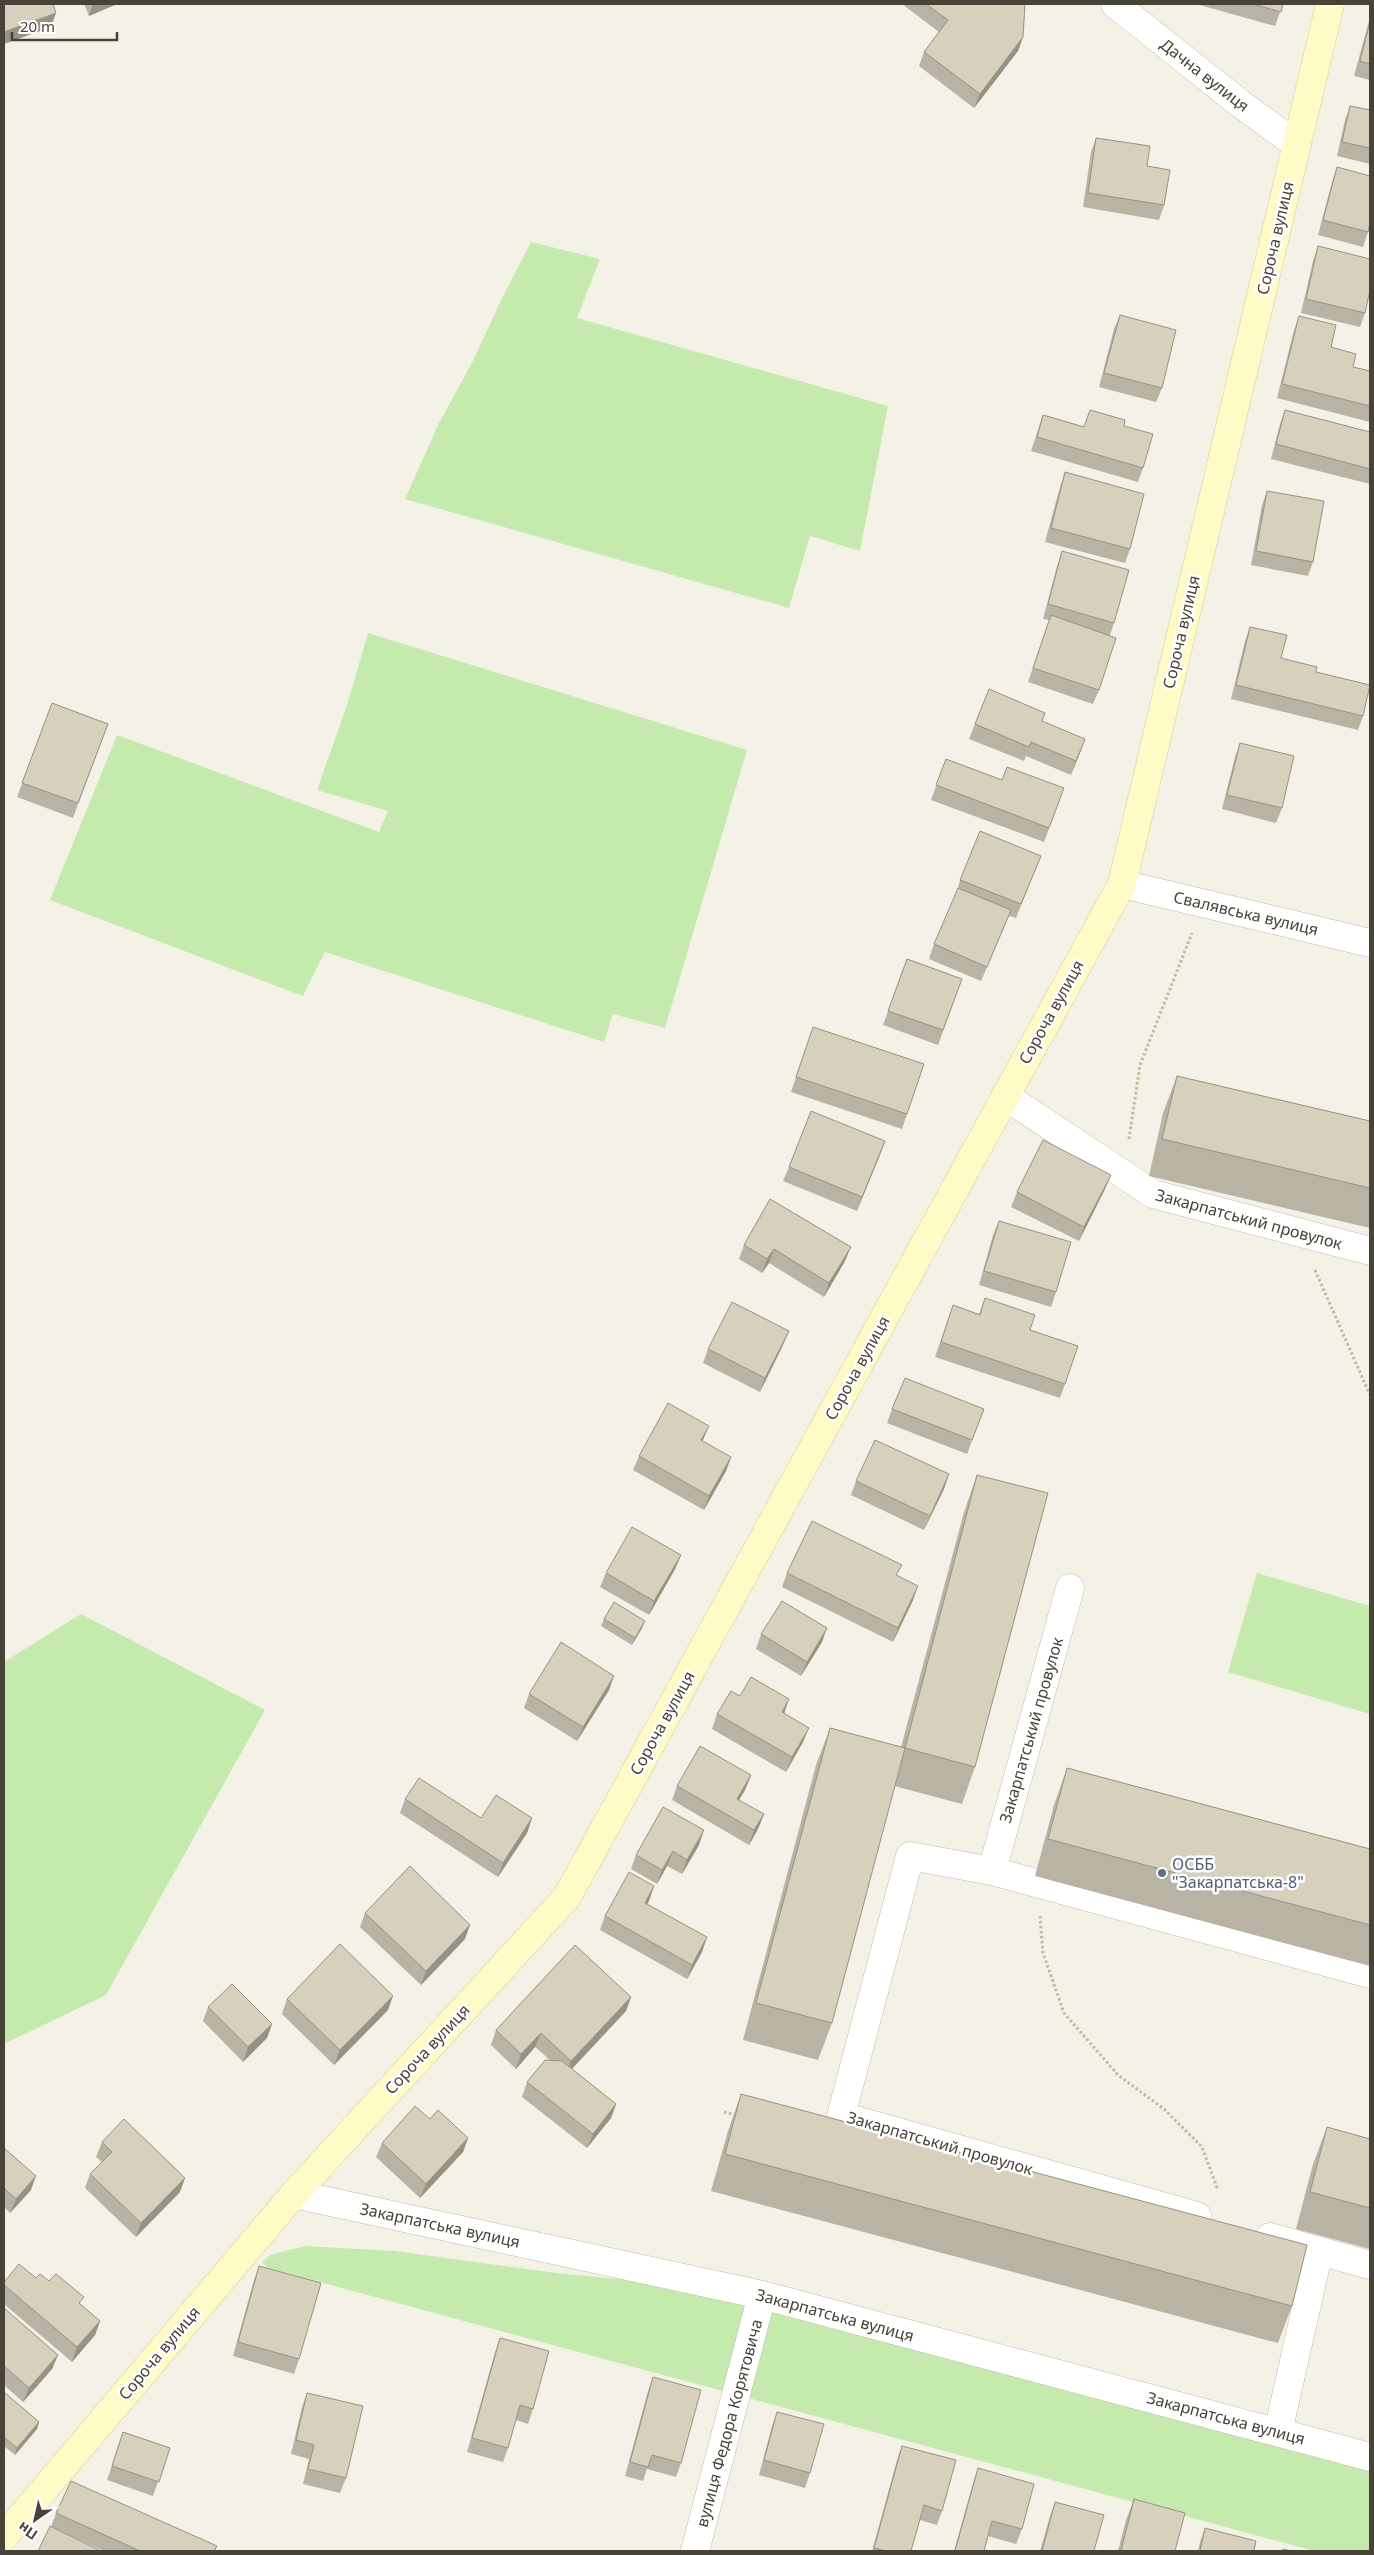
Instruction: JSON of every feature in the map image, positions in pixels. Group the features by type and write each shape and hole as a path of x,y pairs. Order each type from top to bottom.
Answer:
{"main road":[{"name":"Сороча вулиця","path":"4,2537 294,2194 567,1897 1122,884 1330,4"}],"street":[{"name":"Дачна вулиця","path":"1115,4 1297,145"},
{"name":"Свалявська вулиця","path":"1122,884 1370,942"},
{"name":"Закарпатський провулок","path":"1005,1096 1153,1194 1370,1251"},
{"name":"Закарпатський провулок","path":"992,1871 1070,1588"},
{"name":"Закарпатський провулок","path":"1370,1974 992,1871 910,1856 840,2116 1370,2265"},
{"name":"Закарпатська вулиця","path":"294,2194 762,2295 1370,2457"},
{"path":"1278,2432 1319,2251"},
{"name":"вулиця Федора Корятовича","path":"695,2551 762,2295"}],"path":[{"path":"1140,1065 1176,969 1195,929"},
{"path":"1299,1233 1370,1395"},
{"path":"1037,1884 1043,1953 1064,2012 1118,2075 1164,2109 1202,2147 1237,2227"}],"green space":[{"path":"531,242 600,259 577,318 888,406 860,551 810,536 789,608 405,499 439,423 473,361 502,298"},
{"path":"368,633 747,750 665,1028 613,1014 604,1042 325,952 303,996 50,900 117,735 379,832 388,811 317,790 348,702"},
{"path":"1257,1573 1370,1606 1370,1714 1228,1672"},
{"path":"81,1614 265,1710 106,1995 4,2044 4,1662"},
{"path":"305,2246 395,2251 556,2273 648,2282 789,2311 1370,2467 1370,2551 1314,2551 268,2268 262,2262 270,2255"}],"building":[{"path":"4,4 53,4 56,13 4,32"},
{"path":"926,4 1025,4 1023,37 980,94 924,52 948,20"},
{"path":"1253,4 1283,4 1281,12"},
{"path":"1370,22 1370,64 1360,61"},
{"path":"1350,106 1370,110 1370,148 1342,142"},
{"path":"1096,138 1150,146 1147,166 1170,170 1164,205 1088,193"},
{"path":"1337,167 1370,176 1370,223 1368,232 1323,220"},
{"path":"1318,246 1370,259 1370,290 1365,313 1306,299"},
{"path":"1120,315 1176,330 1162,388 1104,373"},
{"path":"1299,316 1336,325 1331,347 1356,354 1353,367 1370,371 1370,406 1282,384"},
{"path":"1090,410 1125,420 1124,426 1153,434 1143,468 1037,437 1043,415 1084,427"},
{"path":"1285,410 1370,432 1370,469 1276,444"},
{"path":"1065,472 1144,494 1130,549 1051,528"},
{"path":"1267,491 1324,501 1313,562 1256,551"},
{"path":"1062,551 1129,570 1114,623 1048,604"},
{"path":"1051,615 1116,638 1099,690 1033,668"},
{"path":"1250,627 1287,635 1281,658 1317,667 1316,672 1370,685 1363,716 1236,685"},
{"path":"989,689 1045,713 1042,721 1085,739 1076,761 1031,742 1029,747 975,724"},
{"path":"52,703 108,724 78,803 22,783"},
{"path":"1240,743 1294,756 1282,808 1227,795"},
{"path":"946,759 1002,780 1007,767 1064,788 1049,828 936,785"},
{"path":"980,831 1041,856 1021,904 960,880"},
{"path":"958,888 1011,910 987,967 934,944"},
{"path":"907,959 962,979 943,1030 888,1011"},
{"path":"813,1027 924,1064 907,1114 796,1077"},
{"path":"1177,1076 1370,1121 1370,1188 1162,1139"},
{"path":"811,1111 885,1141 862,1197 789,1167"},
{"path":"1043,1140 1111,1175 1084,1227 1017,1192"},
{"path":"770,1199 851,1247 829,1283 774,1249 767,1259 744,1245"},
{"path":"999,1221 1071,1242 1056,1292 984,1271"},
{"path":"985,1298 1035,1315 1030,1330 1078,1346 1065,1384 941,1342 953,1305 980,1315"},
{"path":"732,1302 789,1331 765,1378 708,1349"},
{"path":"905,1378 984,1409 972,1440 892,1409"},
{"path":"668,1403 709,1426 701,1440 731,1457 709,1496 639,1456"},
{"path":"875,1440 949,1474 930,1516 856,1481"},
{"path":"977,1475 1048,1493 975,1767 905,1748"},
{"path":"812,1521 902,1565 896,1575 918,1586 898,1628 787,1573"},
{"path":"632,1527 681,1555 654,1601 606,1573"},
{"path":"782,1601 827,1628 807,1662 761,1634"},
{"path":"614,1602 645,1621 635,1638 604,1619"},
{"path":"561,1642 614,1676 583,1727 529,1694"},
{"path":"751,1677 789,1699 782,1712 809,1728 792,1757 717,1714 731,1691 740,1696"},
{"path":"830,1728 905,1748 832,2023 756,2003"},
{"path":"700,1746 751,1775 737,1799 764,1814 754,1830 677,1786"},
{"path":"1067,1768 1370,1849 1370,1925 1048,1839"},
{"path":"419,1778 481,1818 496,1795 532,1818 503,1863 405,1799"},
{"path":"663,1807 704,1830 687,1860 673,1851 662,1870 636,1855"},
{"path":"410,1866 470,1925 426,1971 365,1913"},
{"path":"629,1872 654,1886 645,1903 707,1937 692,1965 605,1916"},
{"path":"340,1944 393,1996 340,2050 287,1999"},
{"path":"575,1945 631,1997 571,2061 541,2033 521,2054 496,2030"},
{"path":"232,1984 272,2024 248,2047 208,2007"},
{"path":"545,2060 562,2061 616,2104 593,2134 527,2082"},
{"path":"741,2094 1307,2245 1292,2306 725,2154"},
{"path":"415,2106 430,2119 438,2110 468,2138 426,2184 382,2143"},
{"path":"124,2119 185,2178 141,2223 90,2174 112,2152 102,2142"},
{"path":"1327,2127 1370,2139 1370,2208 1310,2192"},
{"path":"4,2148 36,2176 16,2199 4,2188"},
{"path":"19,2264 36,2278 40,2274 49,2281 56,2274 84,2297 79,2303 100,2321 77,2347 4,2285 4,2282"},
{"path":"259,2266 321,2283 299,2359 238,2342"},
{"path":"4,2308 58,2355 29,2388 4,2366"},
{"path":"500,2338 549,2351 533,2409 520,2405 508,2448 472,2438"},
{"path":"653,2377 701,2390 681,2463 652,2455 648,2467 630,2462"},
{"path":"4,2392 39,2422 17,2448 4,2437"},
{"path":"307,2393 363,2406 346,2478 308,2469 314,2445 296,2440"},
{"path":"777,2412 824,2424 810,2473 764,2460"},
{"path":"123,2432 170,2448 159,2482 112,2466"},
{"path":"902,2446 956,2460 942,2511 924,2505 911,2551 886,2551 874,2548"},
{"path":"978,2468 1034,2484 1022,2529 992,2521 984,2551 955,2551"},
{"path":"71,2481 217,2546 214,2551 140,2551 56,2513"},
{"path":"1134,2499 1185,2513 1175,2551 1121,2551"},
{"path":"1055,2502 1104,2515 1094,2551 1042,2551"},
{"path":"50,2526 101,2551 38,2551"},
{"path":"1205,2528 1256,2541 1254,2551 1200,2551"}],"place":[{"name":"ОСББ \"Закарпатська-8\"","path":"1162,1873"}]}
